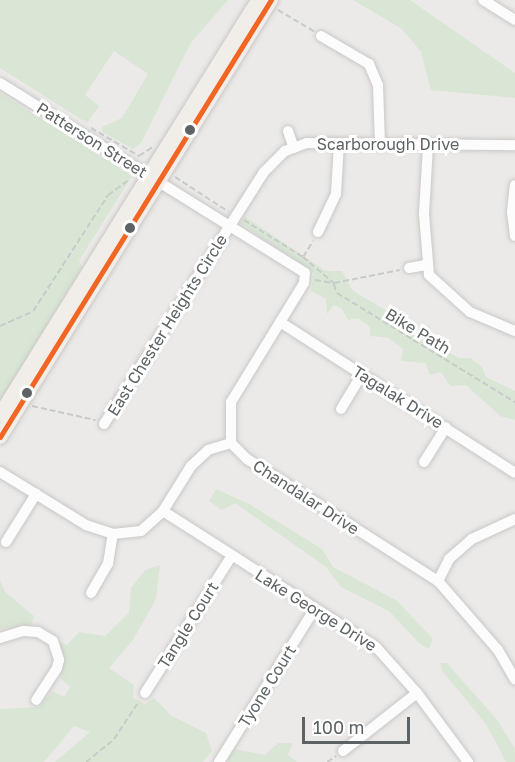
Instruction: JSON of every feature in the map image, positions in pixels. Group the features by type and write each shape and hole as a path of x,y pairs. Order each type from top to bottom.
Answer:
{"main road":[{"path":"0,437 258,0"},
{"path":"0,415 153,178 273,4"}],"street":[{"path":"483,0 515,20"},
{"path":"321,36 369,64 378,85 380,145"},
{"name":"Patterson Street","path":"0,83 305,273 304,283 280,322"},
{"path":"288,131 294,148"},
{"path":"318,232 336,194 339,144"},
{"name":"Scarborough Drive","path":"230,226 272,161 294,148 339,144 515,145"},
{"path":"428,146 423,214 426,265 436,285 454,300 493,324 515,332"},
{"path":"515,184 512,212 515,236"},
{"name":"East Chester Heights Circle","path":"104,424 230,226"},
{"path":"409,268 426,265"},
{"path":"0,472 86,525 113,534 141,531 163,511 190,466 208,450 231,443 231,402 280,322"},
{"name":"Tagalak Drive","path":"280,322 515,473"},
{"path":"341,409 361,376"},
{"path":"424,462 446,427"},
{"name":"Chandalar Drive","path":"231,443 247,459 438,581 498,650 515,680"},
{"path":"6,542 36,494"},
{"name":"Lake George Drive","path":"163,511 314,610 376,647 417,693 468,762"},
{"path":"438,581 449,559 472,539 515,519"},
{"path":"91,593 108,564 113,534"},
{"name":"Tangle Court","path":"145,693 231,557"},
{"name":"Tyone Court","path":"219,762 314,610"},
{"path":"0,638 23,631 38,632 53,641 59,660 57,668 36,700"},
{"path":"343,751 417,693"}],"path":[{"path":"273,4 321,36"},
{"path":"144,153 147,159"},
{"name":"Bike Path","path":"175,176 303,257 334,283 337,293 515,402"},
{"path":"0,326 33,311 108,195 127,182"},
{"path":"303,257 318,232"},
{"path":"315,280 334,283 409,268"},
{"path":"31,405 87,416 104,424"},
{"path":"86,762 114,739 145,693"}],"green space":[{"path":"0,0 228,0 190,44 141,143 133,149 102,132 102,127 122,118 148,74 114,51 85,95 99,106 87,123 0,68"},
{"path":"353,0 410,0 515,73 515,98 431,90 421,52 402,29"},
{"path":"0,93 132,176 79,261 82,267 0,402"},
{"path":"244,216 326,271 342,271 352,290 420,331 430,325 434,344 459,358 471,358 482,367 486,377 515,391 515,420 500,416 466,385 450,386 441,372 430,375 426,363 401,361 403,349 389,338 370,336 370,327 358,318 348,320 342,309 334,305 327,314 326,299 311,291 314,273 240,223"},
{"path":"216,489 249,504 322,549 333,567 396,600 433,639 429,649 419,643 389,611 341,587 326,567 235,503 222,510 209,501"},
{"path":"160,565 156,599 133,640 109,668 134,685 133,698 145,704 154,698 172,716 206,733 212,751 203,762 55,762 90,732 74,726 44,762 0,762 0,709 39,707 52,691 64,697 70,687 60,678 65,656 55,640 67,645 79,632 105,636 129,613 131,588 145,570"},
{"path":"0,580 5,592 34,616 31,625 0,629"},
{"path":"440,663 447,663 498,721 515,749 515,762 506,762 486,724 443,672"},
{"path":"278,743 293,743 288,755 297,762 227,762 234,749 265,755"}],"transit line":[{"path":"0,437 271,0"}]}
